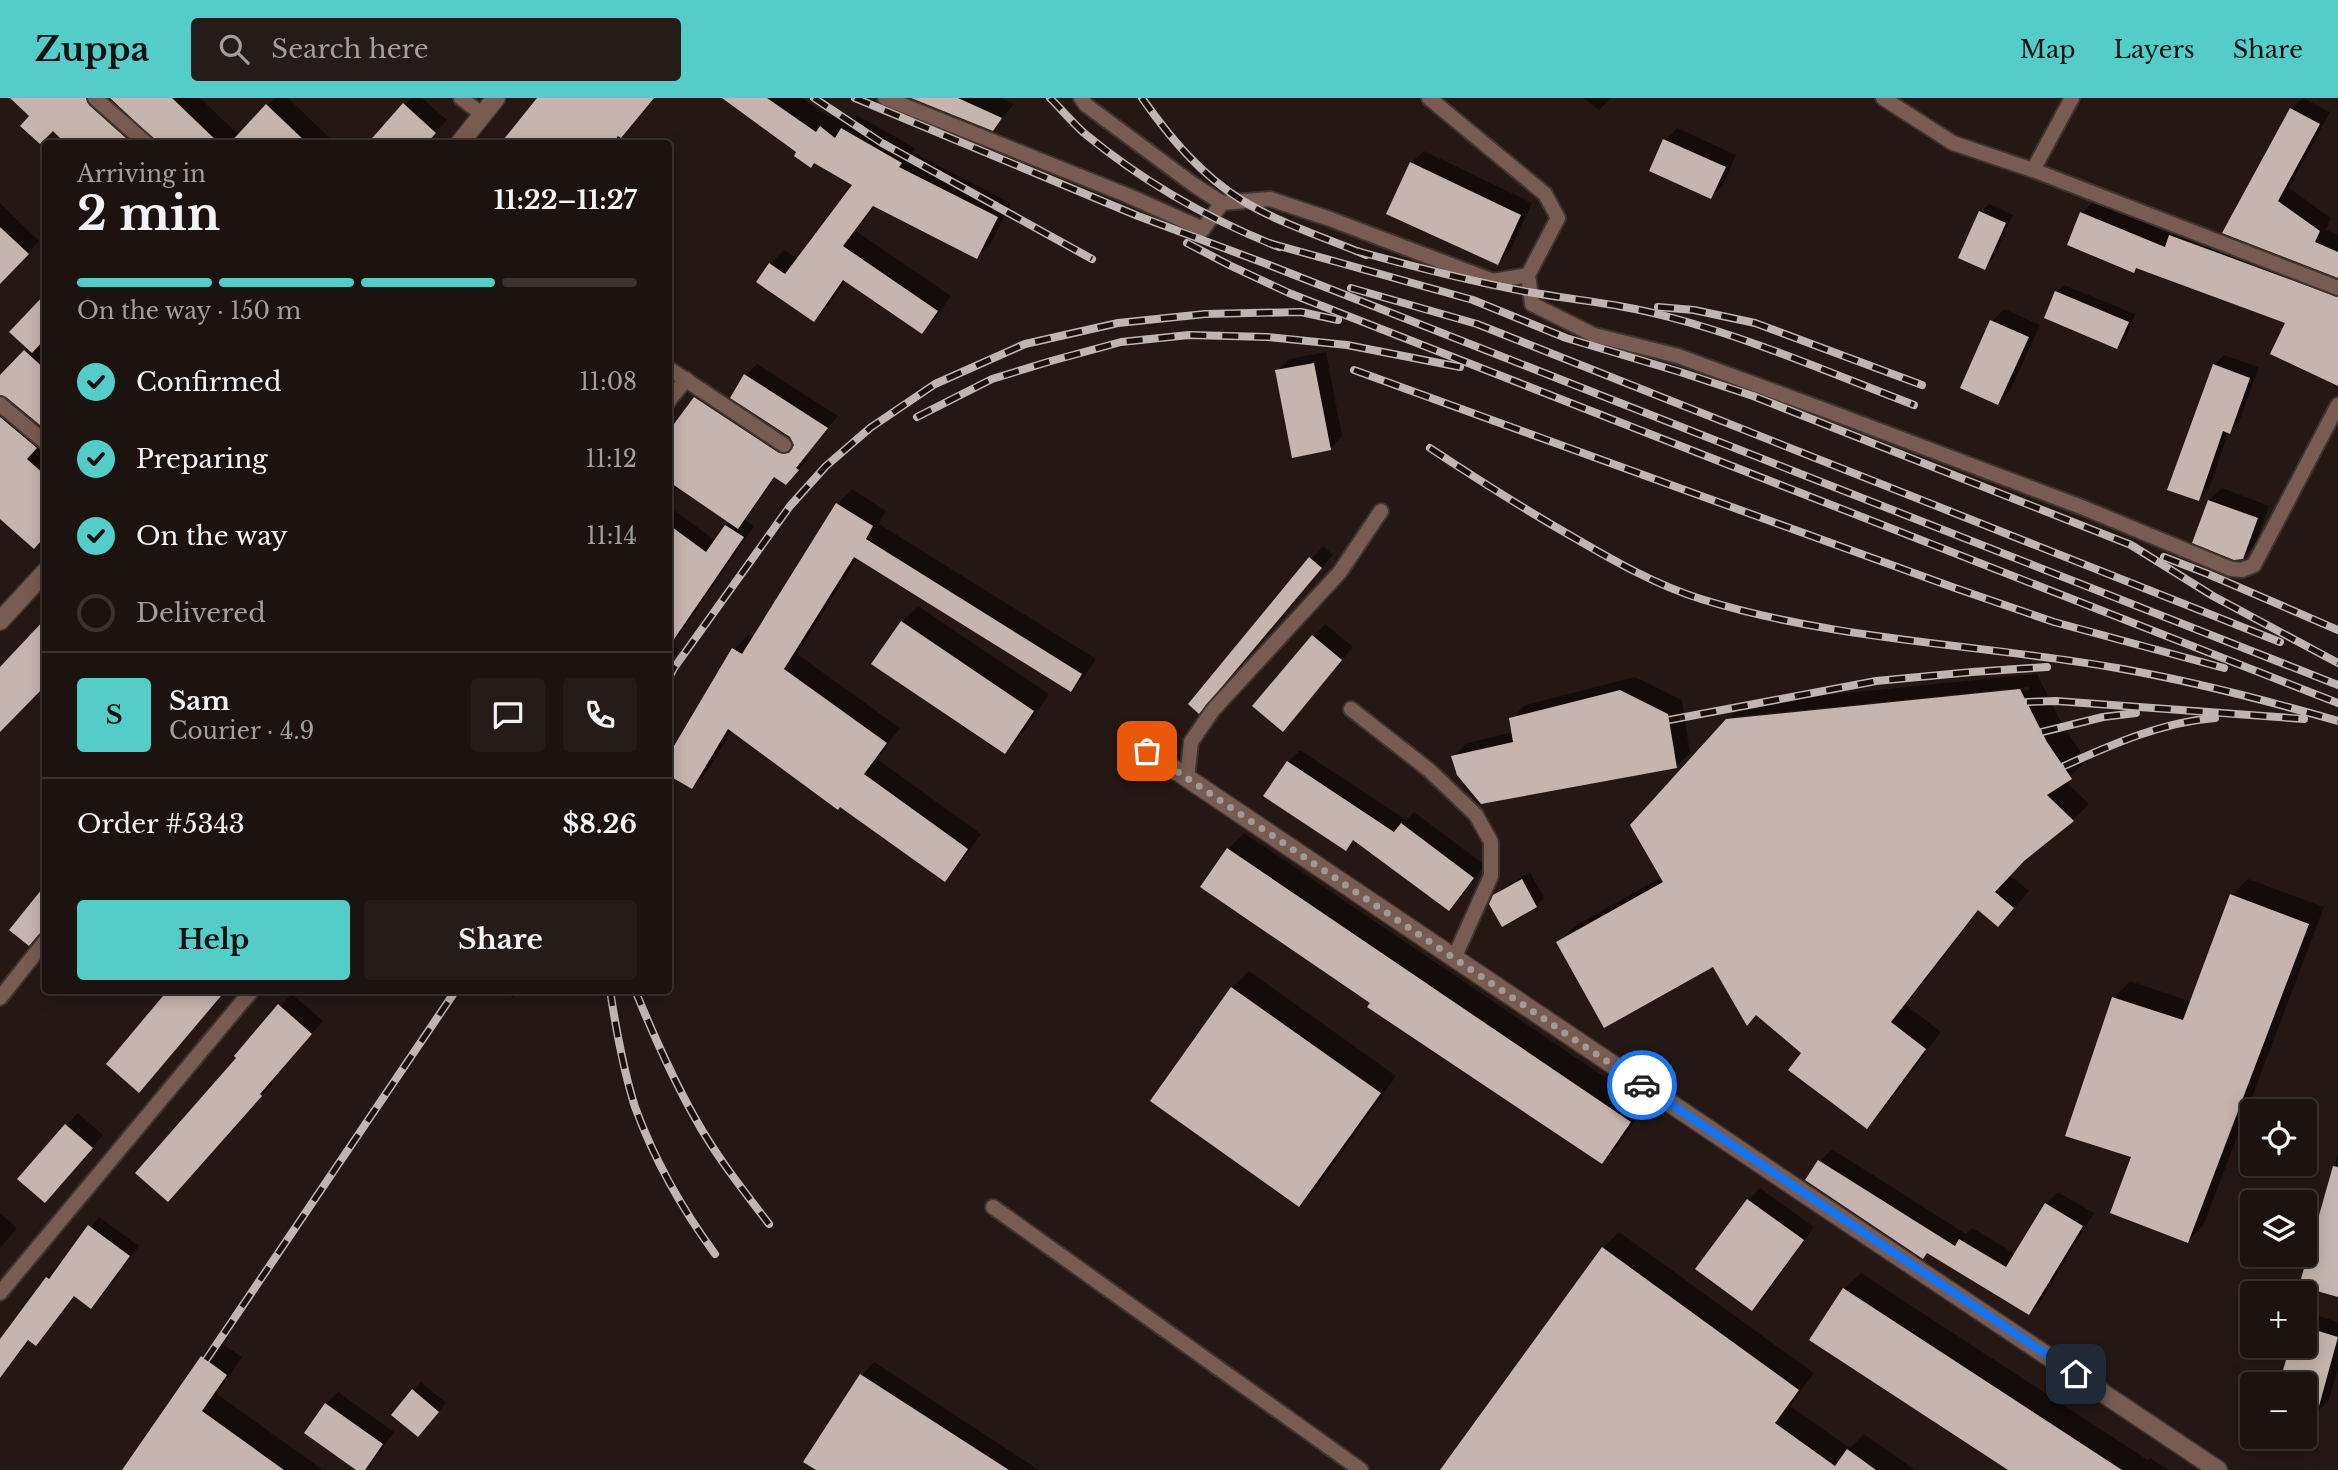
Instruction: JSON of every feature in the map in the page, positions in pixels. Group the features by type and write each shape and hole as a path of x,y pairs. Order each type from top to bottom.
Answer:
{"street":[{"path":"462,140 496,98"},
{"path":"0,621 42,575"},
{"path":"1147,751 2218,1470"}],"lane":[{"path":"95,98 142,140"},
{"path":"461,98 483,115"},
{"path":"885,98 1129,196 1203,229 1222,203"},
{"path":"1081,98 1086,106 1222,203 1270,199 1493,281 1528,275"},
{"path":"1429,98 1545,194 1558,218 1528,275 1532,304 1594,335 1678,356 1813,405 2084,508 2231,569 2242,570 2254,565 2338,405"},
{"path":"1882,98 1953,143 2033,170 2338,288"},
{"path":"2033,170 2072,98"},
{"path":"672,371 784,445"},
{"path":"672,397 685,379"},
{"path":"0,404 42,440"},
{"path":"1187,778 1191,742 1213,710 1340,572 1381,511"},
{"path":"1351,709 1429,770 1476,815 1492,842 1491,876 1454,958"},
{"path":"0,998 42,945"},
{"path":"0,1293 249,994"},
{"path":"993,1207 1361,1470"}],"building":[{"path":"10,98 86,98 89,105 127,139 62,140 53,131 40,144 20,126 29,116"},
{"path":"110,98 172,98 216,140 155,140"},
{"path":"537,98 654,98 621,138 618,136 615,140 503,140"},
{"path":"722,98 767,98 816,132 820,126 835,138 841,128 902,163 899,167 998,217 977,259 873,206 843,246 938,311 922,334 843,280 814,322 756,282 769,263 785,274 852,185 814,163 811,168 794,156 796,152"},
{"path":"911,98 958,98 1002,118 993,131"},
{"path":"403,103 436,133 430,140 371,140"},
{"path":"266,104 304,140 233,140"},
{"path":"2290,108 2320,124 2278,201 2320,231 2315,242 2338,252 2338,278 2222,233"},
{"path":"1663,139 1726,167 1711,199 1649,171"},
{"path":"1410,162 1521,215 1498,265 1386,214"},
{"path":"1979,211 2006,223 1985,270 1958,258"},
{"path":"2080,212 2165,247 2169,235 2338,297 2338,386 2270,354 2285,323 2136,268 2134,273 2067,245"},
{"path":"0,227 29,254 0,284"},
{"path":"2055,291 2129,322 2117,349 2044,318"},
{"path":"42,297 42,342 32,353 9,332"},
{"path":"1990,320 2029,337 1998,405 1960,388"},
{"path":"24,350 42,366 42,427 0,395 0,375"},
{"path":"1314,363 1331,450 1292,458 1275,370"},
{"path":"2213,364 2250,378 2230,434 2223,431 2199,501 2167,490"},
{"path":"744,374 828,428 786,485 774,477 738,529 672,484 672,427 694,397 779,453 789,453 794,445 790,437 730,398"},
{"path":"0,417 37,448 27,459 42,472 42,540 34,549 0,519"},
{"path":"2208,500 2258,518 2243,559 2234,560 2192,543"},
{"path":"836,503 873,526 866,539 1082,674 1071,692 854,557 784,669 887,743 864,774 968,849 945,882 840,807 838,810 728,729 692,789 672,777 672,749 732,648 742,654"},
{"path":"725,525 744,537 672,642 672,527 706,552"},
{"path":"1309,557 1322,568 1199,714 1188,704"},
{"path":"901,621 1034,711 1005,754 871,664"},
{"path":"42,622 42,689 0,732 0,667"},
{"path":"1312,635 1342,660 1283,732 1252,706"},
{"path":"2020,689 2047,742 2072,779 2047,795 2074,821 2024,861 1995,892 2014,908 1998,927 1978,910 1891,1022 1926,1049 1867,1129 1788,1070 1801,1053 1756,1015 1747,1026 1713,967 1604,1028 1556,942 1663,882 1630,825 1726,719"},
{"path":"1620,690 1668,714 1677,768 1481,804 1457,775 1451,756 1513,742 1509,718"},
{"path":"1287,761 1394,832 1401,823 1474,878 1449,911 1353,840 1346,851 1263,796"},
{"path":"1227,848 1631,1122 1602,1164 1367,1007 1370,1003 1200,887"},
{"path":"1522,879 1537,907 1502,927 1489,904 1493,895"},
{"path":"42,889 42,933 29,946 9,930"},
{"path":"2230,894 2309,924 2243,1099 2240,1099 2240,1106 2188,1243 2110,1213 2131,1157 2065,1136 2112,997 2183,1020"},
{"path":"1231,987 1381,1093 1299,1207 1150,1101"},
{"path":"165,994 223,994 139,1093 106,1064"},
{"path":"278,1004 312,1034 260,1094 262,1096 168,1202 135,1173 236,1058 234,1056"},
{"path":"65,1124 93,1148 45,1203 17,1179"},
{"path":"1818,1160 1955,1246 1959,1239 2006,1267 2045,1203 2083,1226 2029,1315 1927,1253 1923,1259 1805,1180"},
{"path":"2333,1166 2338,1167 2338,1297 2317,1291 2317,1281 2300,1281 2304,1267 2317,1267 2317,1222"},
{"path":"1747,1199 1804,1240 1752,1311 1695,1269"},
{"path":"88,1225 130,1256 91,1309 74,1296 36,1346 28,1340 0,1378 0,1339 46,1277 49,1279"},
{"path":"1602,1247 1799,1390 1775,1423 1835,1466 1847,1449 1876,1470 1440,1470"},
{"path":"1843,1288 2122,1470 2008,1470 1809,1340"},
{"path":"2317,1331 2338,1337 2317,1414 2317,1372 2282,1372 2287,1358 2317,1358"},
{"path":"201,1356 227,1375 202,1411 284,1470 122,1470"},
{"path":"860,1374 1009,1470 816,1470 803,1462"},
{"path":"412,1389 439,1412 418,1437 391,1415"},
{"path":"325,1403 383,1444 365,1470 356,1470 304,1433"}],"railway":[{"path":"814,98 882,143 1092,259"},
{"path":"855,98 1138,216 2338,685"},
{"path":"1050,98 1084,133 1152,183 1201,211 1279,247"},
{"path":"1142,98 1187,155 1228,191 1273,217 1366,255"},
{"path":"1187,243 1289,293 2338,703"},
{"path":"1269,243 1473,300 1566,338 1753,396 2131,545 2213,596 2338,663"},
{"path":"1357,251 1485,283 1616,305 1669,317 1762,346 1914,405"},
{"path":"1351,288 1477,324 2280,642"},
{"path":"1658,307 1694,310 1755,323 1922,385"},
{"path":"672,672 790,506 826,466 870,428 935,384 1025,344 1118,323 1205,314 1301,312 1338,320"},
{"path":"917,417 992,379 1051,361 1121,342 1189,335 1268,337 1347,345 1460,367"},
{"path":"1354,370 2054,622 2224,668"},
{"path":"1430,448 1604,555 1652,580 1701,599 1752,613 1856,633 2145,673 2338,721"},
{"path":"2164,557 2338,630"},
{"path":"1669,720 1876,681 2047,667"},
{"path":"2027,702 2056,701 2304,719"},
{"path":"2042,732 2103,717 2136,713"},
{"path":"2064,766 2156,729 2215,718"},
{"path":"206,1360 453,994"},
{"path":"611,994 617,1034 635,1107 670,1183 715,1254"},
{"path":"637,994 678,1087 703,1132 769,1224"}],"way so far":[{"path":"1147,751 1642,1085"}],"route":[{"path":"1642,1085 2076,1374"}]}
